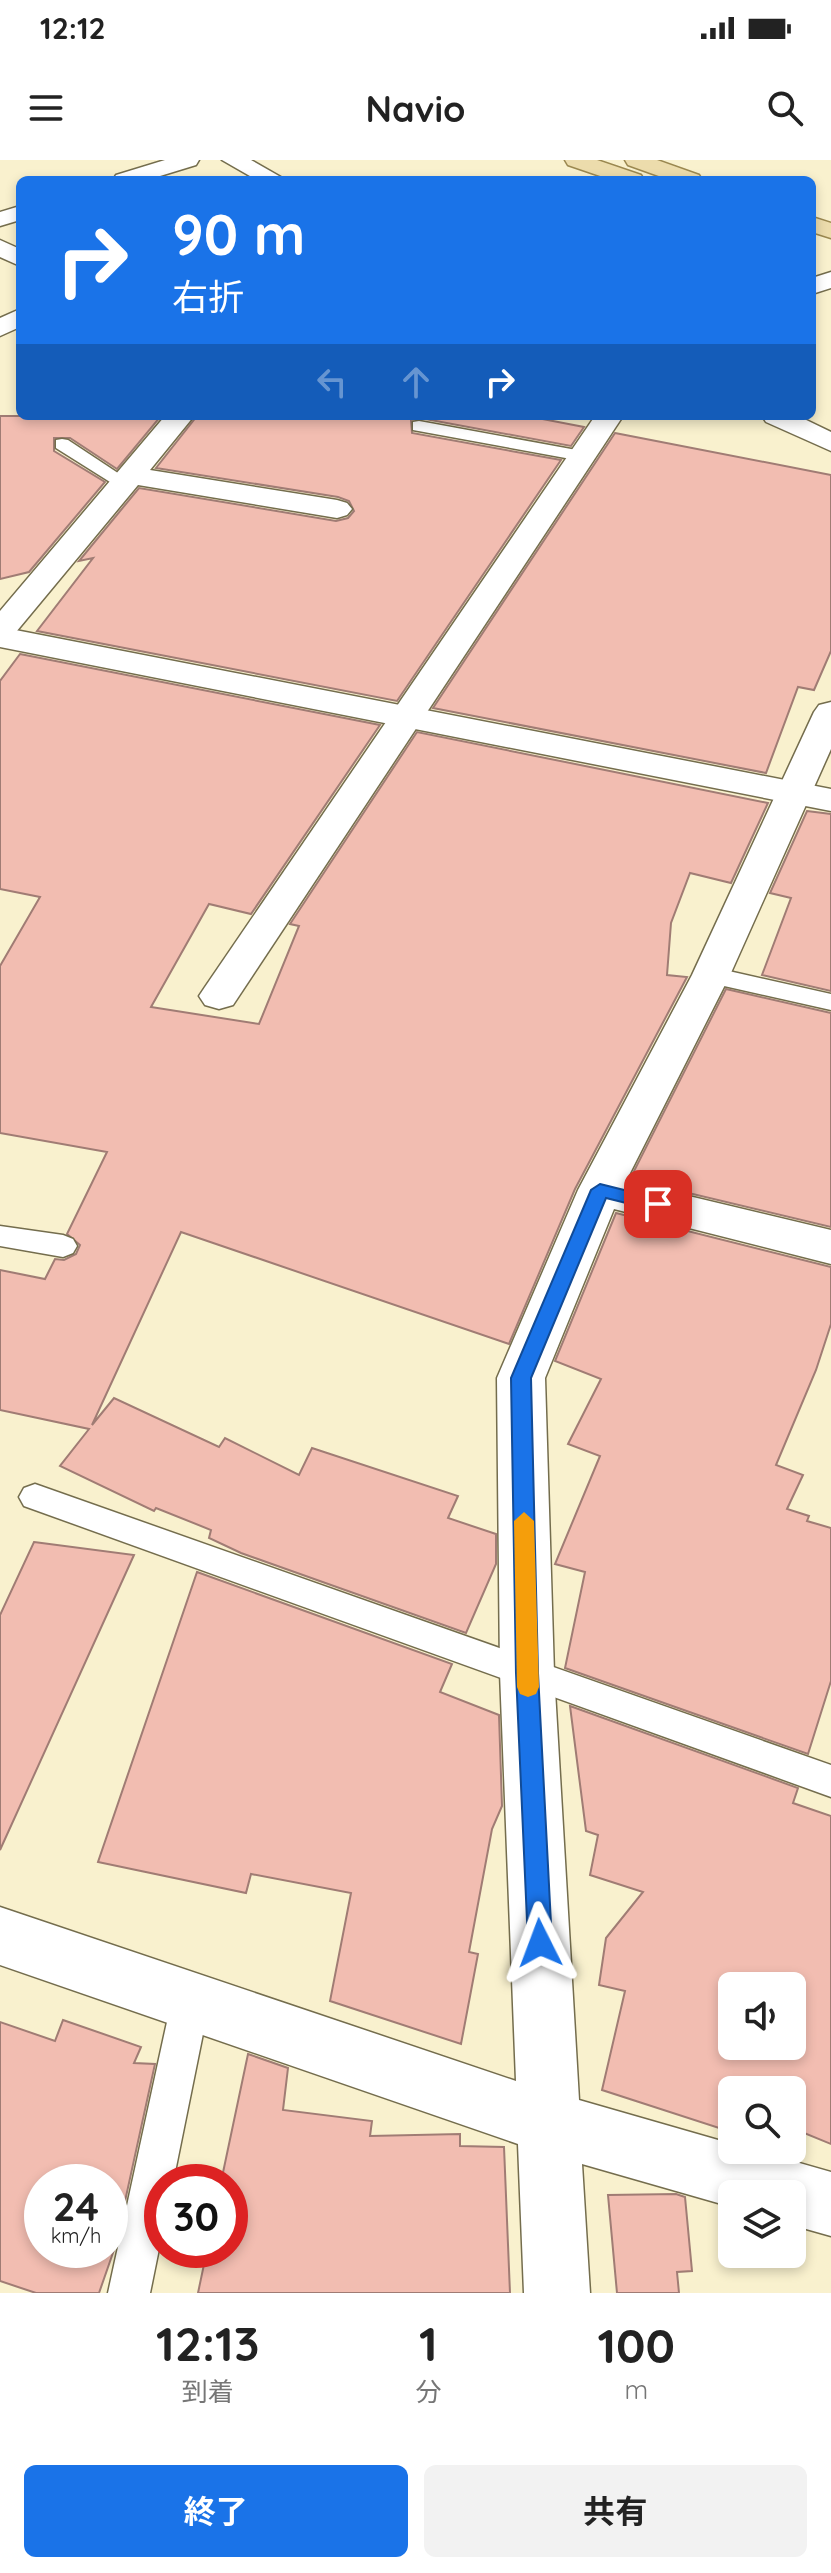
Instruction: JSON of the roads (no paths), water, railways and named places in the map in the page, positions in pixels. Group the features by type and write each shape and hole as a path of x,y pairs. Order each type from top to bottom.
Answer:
{"main road":[{"path":"576,160 622,176"},
{"path":"636,160 680,176"}],"street":[{"path":"137,176 188,160"},
{"path":"233,160 267,176"},
{"path":"0,631 177,420"},
{"path":"219,996 606,420"},
{"path":"784,420 831,443"},
{"path":"127,479 337,509"},
{"path":"0,637 813,796"},
{"path":"557,2293 527,1673 521,1378 600,1190 711,975 813,796 831,712"},
{"path":"600,1190 831,1247"},
{"path":"0,1936 548,2123 831,2204"}],"lane":[{"path":"419,426 582,456"},
{"path":"62,444 127,479"},
{"path":"711,975 831,1002"},
{"path":"0,1236 63,1246"},
{"path":"35,1497 831,1781"},
{"path":"129,2293 191,1999"}]}
